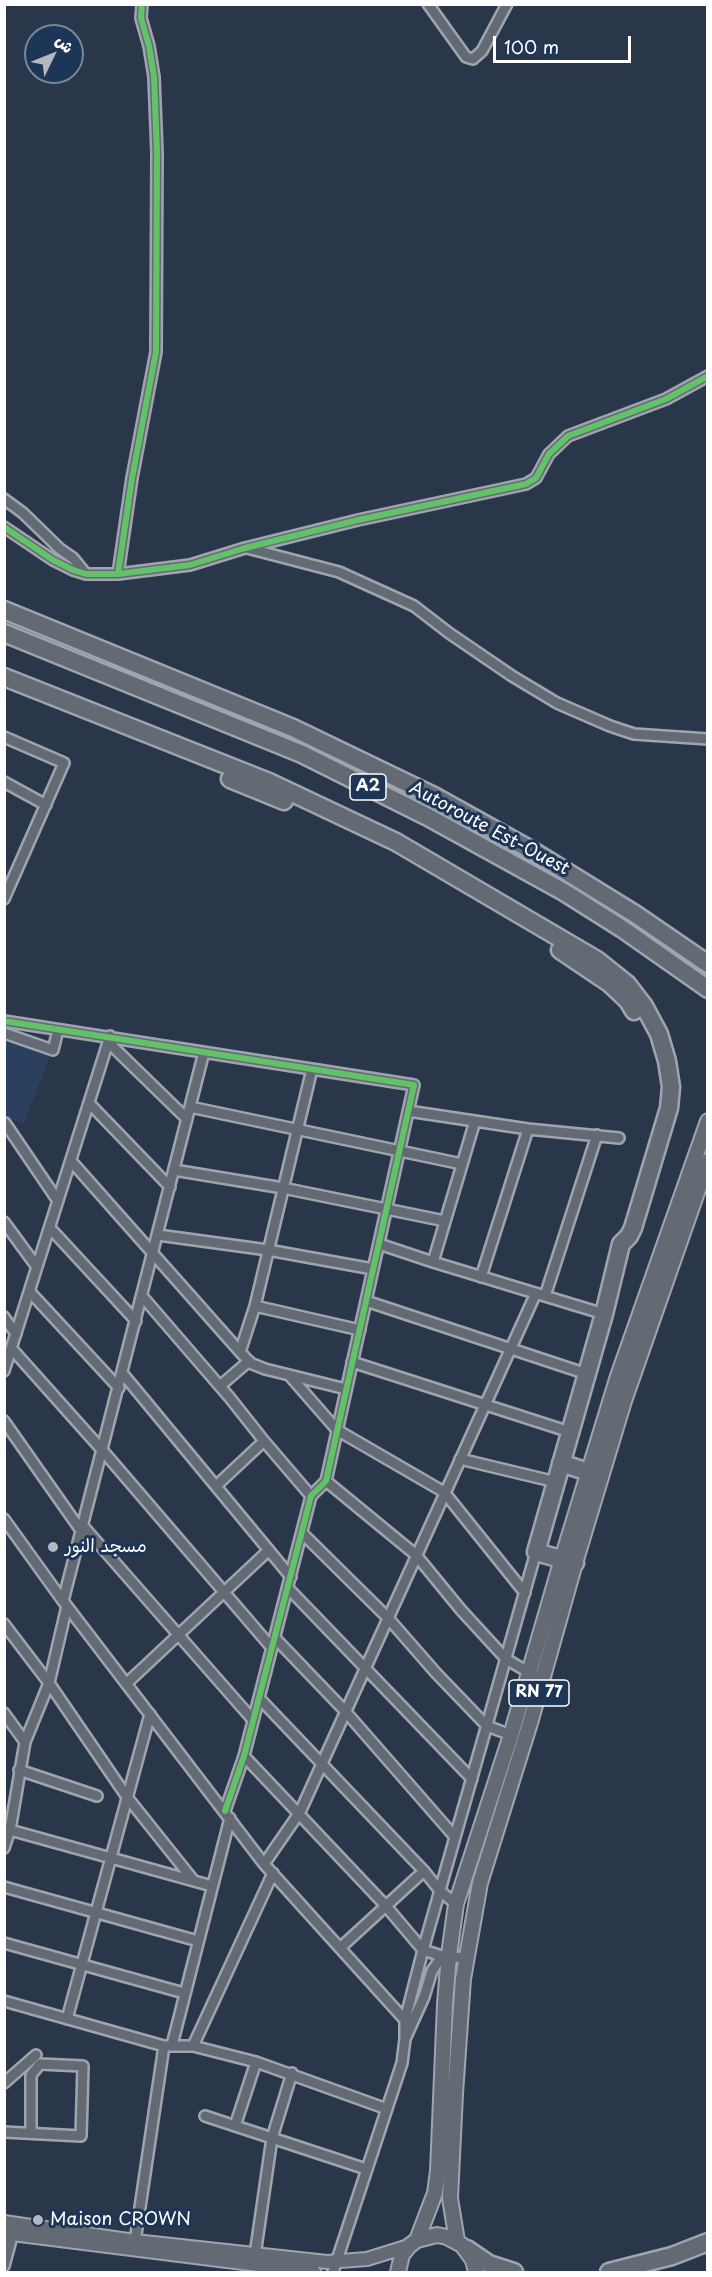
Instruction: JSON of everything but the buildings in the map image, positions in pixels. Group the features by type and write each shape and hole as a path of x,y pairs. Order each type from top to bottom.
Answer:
{"highway":[{"name":"Autoroute Est-Ouest","path":"4,610 293,728 434,796 533,851 635,914 708,964"},
{"name":"Autoroute Est-Ouest","path":"4,633 302,754 428,817 564,892 708,988"},
{"path":"4,677 269,782 369,828 416,853 597,960 627,984 644,1006 659,1034 667,1061 671,1087 665,1126 633,1228 621,1244 604,1314 536,1552 568,1561"},
{"path":"4,689 271,796 381,845 539,936 609,983 628,1001 641,1021 651,1042 660,1080 660,1105 652,1138 619,1238 620,1252"},
{"path":"561,1463 588,1472"},
{"path":"609,2272 672,2256 708,2242"},
{"path":"462,2245 489,2264 514,2272"}],"main road":[{"path":"398,2272 402,2255 413,2243 427,2217 437,2182 445,1955 456,1905 510,1762 511,1735 568,1561 588,1472 618,1376 708,1121"},
{"name":"RN 77","path":"462,2245 451,2212 451,2174 466,1958 480,1883 510,1762 542,1681 568,1561 708,1161"},
{"path":"9,2228 255,2255 335,2267 381,2256 437,2235 462,2245 473,2260 476,2272"},
{"path":"9,2228 314,2272"}],"street":[{"path":"118,574 132,478 156,352 157,153 154,77 141,18 142,4"},
{"path":"428,4 466,57 473,59 482,51 507,4"},
{"path":"4,527 53,560 86,574 118,574 190,565 245,548 358,520 526,484 536,478 549,454 568,436 666,399 708,376"},
{"path":"4,499 73,558 86,574"},
{"path":"245,548 339,572 414,606 512,676 557,703 622,731 634,734 708,739"},
{"path":"4,737 64,763 46,805 9,878 4,899"},
{"path":"4,782 46,805"},
{"path":"4,1021 414,1085 326,1481 311,1496 227,1815 198,1941 168,2045 135,2241"},
{"path":"4,1033 53,1050 58,1030"},
{"path":"4,1371 109,1039"},
{"path":"109,1039 187,1119"},
{"path":"4,1848 13,1816 25,1742 49,1683 83,1529 204,1052"},
{"path":"240,1352 255,1306 312,1069"},
{"path":"89,1103 170,1187"},
{"path":"190,1107 462,1164"},
{"path":"408,1111 528,1129 619,1138"},
{"path":"433,1262 475,1121"},
{"path":"5,1123 58,1201"},
{"path":"481,1277 528,1129"},
{"path":"264,1864 300,1812 510,1348 540,1295 597,1135"},
{"path":"71,1161 249,1362 259,1367 346,1389"},
{"path":"174,1170 283,1188 445,1221"},
{"path":"4,1222 37,1267"},
{"path":"50,1228 136,1321"},
{"path":"158,1235 268,1250 373,1269"},
{"path":"379,1244 604,1314"},
{"path":"30,1292 119,1388"},
{"path":"142,1296 311,1496"},
{"path":"366,1300 587,1374"},
{"path":"255,1306 360,1330"},
{"path":"4,1317 16,1334"},
{"path":"12,1349 272,1648"},
{"path":"220,1386 249,1362"},
{"path":"352,1362 570,1432"},
{"path":"123,1374 291,1577"},
{"path":"288,1375 337,1430 444,1492 525,1593"},
{"path":"4,1421 83,1529 253,1720"},
{"path":"216,1486 264,1441"},
{"path":"460,1459 556,1482"},
{"path":"326,1481 416,1555 461,1610 506,1659 542,1681"},
{"path":"4,1519 65,1604 264,1864 405,2020"},
{"path":"302,1533 388,1618 487,1726 511,1735"},
{"path":"127,1683 269,1550"},
{"path":"335,2267 402,2063 405,2020 423,1950 536,1552"},
{"path":"288,1588 472,1779"},
{"path":"4,1624 49,1683 127,1797 195,1881"},
{"path":"275,1638 345,1711 455,1837"},
{"path":"259,1698 424,1871 440,1891 456,1905"},
{"path":"4,1713 25,1742"},
{"path":"67,2019 150,1714"},
{"path":"244,1755 300,1812 423,1950 466,1958"},
{"path":"19,1770 97,1796"},
{"path":"4,1805 13,1816"},
{"path":"10,1830 212,1886"},
{"path":"340,1948 424,1871"},
{"path":"193,2046 273,1873"},
{"path":"4,1887 198,1941"},
{"path":"4,1943 184,1993"},
{"path":"405,2039 424,1997 432,1971 445,1955"},
{"path":"4,2001 168,2045 193,2046 256,2062 292,2073 387,2109"},
{"path":"4,2083 36,2055"},
{"path":"235,2126 256,2062"},
{"path":"4,2132 81,2136 83,2066 40,2064 31,2075 31,2133"},
{"path":"255,2255 272,2138 292,2073"},
{"path":"205,2116 366,2169"},
{"path":"4,2266 9,2228"}],"shaded area":[{"path":"5,1038 50,1055 24,1124 5,1116"}],"cycle path":[{"path":"118,574 132,478 156,352 157,153 154,77 141,18 142,4"},
{"path":"4,527 53,560 86,574 118,574 190,565 245,548 358,520 526,484 536,478 549,454 568,436 666,399 708,376"},
{"path":"4,1021 414,1085 326,1481 311,1496 244,1756 225,1811"}],"place":[{"name":"مسجد النور","path":"53,1547"},
{"name":"Maison CROWN","path":"38,2220"}]}
